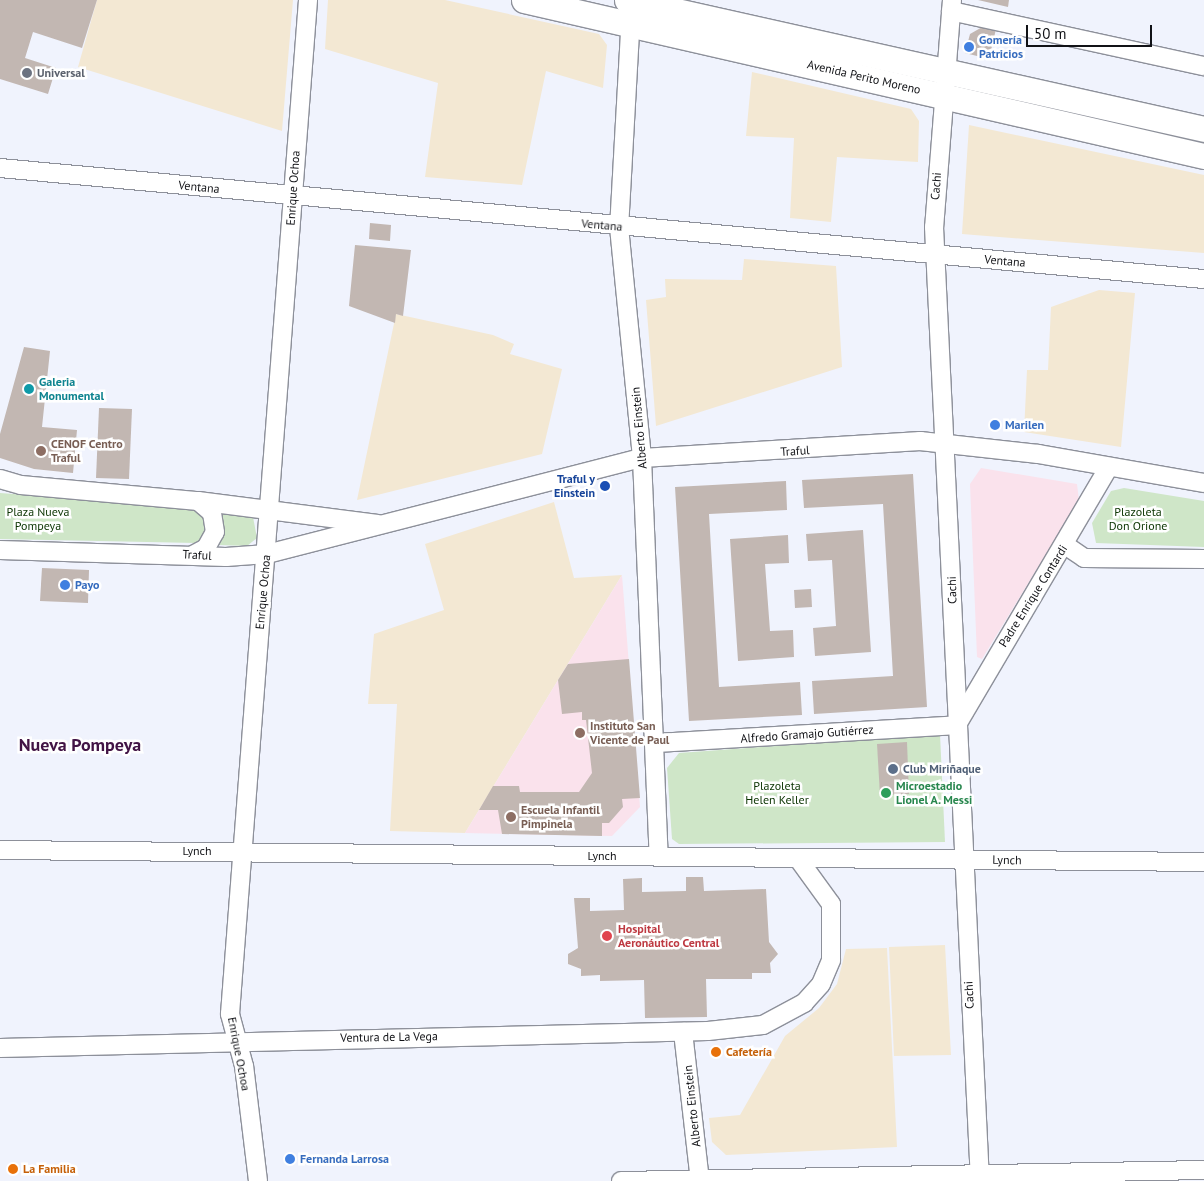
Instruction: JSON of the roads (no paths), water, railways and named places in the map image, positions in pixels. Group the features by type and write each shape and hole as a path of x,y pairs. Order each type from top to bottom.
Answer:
{"main road":[{"name":"Avenida Perito Moreno","path":"524,0 631,6 945,68 1204,129"},
{"name":"Avenida Perito Moreno","path":"631,6 942,95 1204,156"}],"street":[{"name":"Enrique Ochoa","path":"258,1181 244,1066 235,1040 230,1014 240,851 267,554 308,0"},
{"name":"Alberto Einstein","path":"631,6 619,227 642,458 657,743 659,856"},
{"path":"951,6 1204,66"},
{"name":"Cachi","path":"951,6 942,95 936,254 946,443 961,859 980,1177"},
{"name":"Ventana","path":"0,168 619,227 1204,279"},
{"name":"Traful","path":"0,550 193,555 267,554 391,526 642,458 946,443 1204,483"},
{"name":"Padre Enrique Contardi","path":"957,725 1065,545 1109,467"},
{"name":"Traful","path":"0,479 21,485 198,501 391,526"},
{"path":"193,555 206,548 216,532 212,513 198,501"},
{"path":"1065,545 1084,558 1204,559"},
{"name":"Alfredo Gramajo Gutiérrez","path":"657,743 957,725"},
{"name":"Lynch","path":"0,850 659,856 799,860 961,859 1204,862"},
{"name":"Ventura de La Vega","path":"0,1048 235,1040 683,1032 749,1028 777,1021 804,1003 821,984 831,960 831,904 799,860"},
{"name":"Alberto Einstein","path":"683,1032 700,1181"},
{"path":"622,1181 980,1177 1204,1170"}],"place":[{"name":"Gomería Patricios","path":"969,47"},
{"name":"Universal","path":"27,73"},
{"name":"Galeria Monumental","path":"29,389"},
{"name":"Marilen","path":"995,425"},
{"name":"CENOF Centro Traful","path":"41,451"},
{"name":"Traful y Einstein","path":"605,486"},
{"name":"Payo","path":"65,585"},
{"name":"Instituto San Vicente de Paul","path":"580,733"},
{"name":"Club Miriñaque","path":"893,769"},
{"name":"Microestadio Lionel A. Messi","path":"886,793"},
{"name":"Escuela Infantil Pimpinela","path":"511,817"},
{"name":"Hospital Aeronáutico Central","path":"607,936"},
{"name":"Cafetería","path":"716,1052"},
{"name":"Fernanda Larrosa","path":"290,1159"},
{"name":"La Familia","path":"13,1169"}],"district":[{"name":"Nueva Pompeya","path":"80,745"}],"park label":[{"name":"Plaza Nueva Pompeya","path":"38,519"},
{"name":"Plazoleta Don Orione","path":"1138,519"},
{"name":"Plazoleta Helen Keller","path":"777,793"}]}
